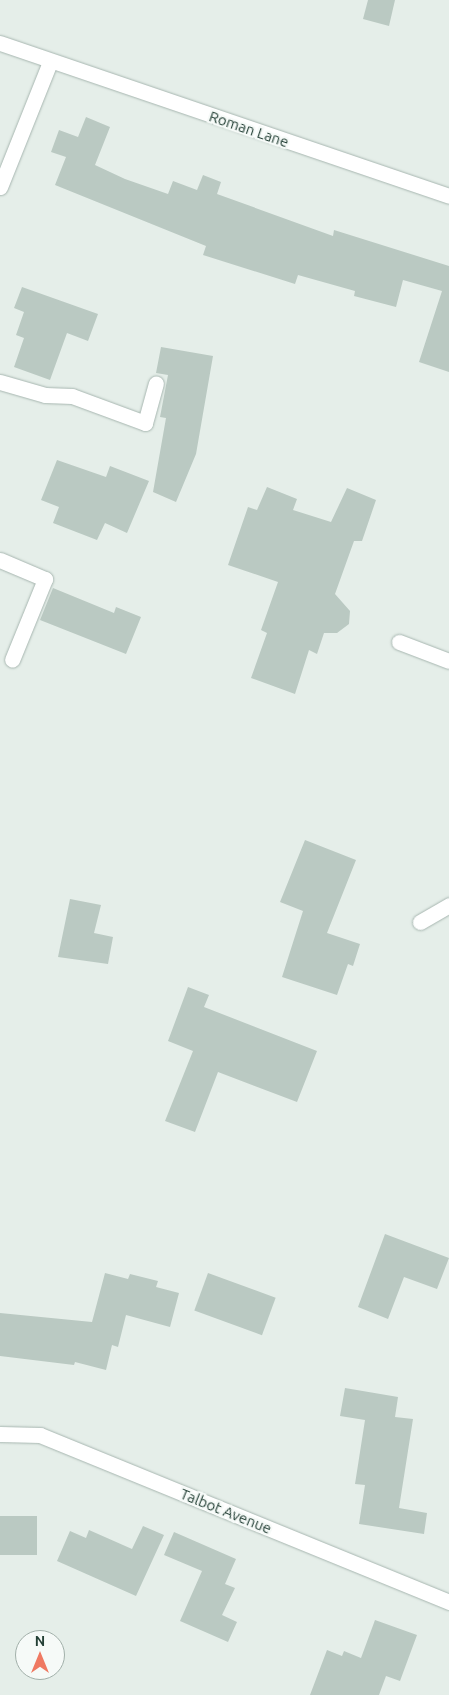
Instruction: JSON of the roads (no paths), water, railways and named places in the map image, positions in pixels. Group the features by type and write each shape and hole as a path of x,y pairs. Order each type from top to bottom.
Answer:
{"street":[{"name":"Roman Lane","path":"0,43 50,62 449,196"},
{"path":"0,187 50,62"},
{"path":"0,382 45,395 72,396 145,424 156,383"},
{"path":"0,560 45,579 12,660"},
{"path":"399,642 449,660"},
{"path":"420,922 449,905"},
{"name":"Talbot Avenue","path":"0,1434 40,1435 449,1602"}]}
